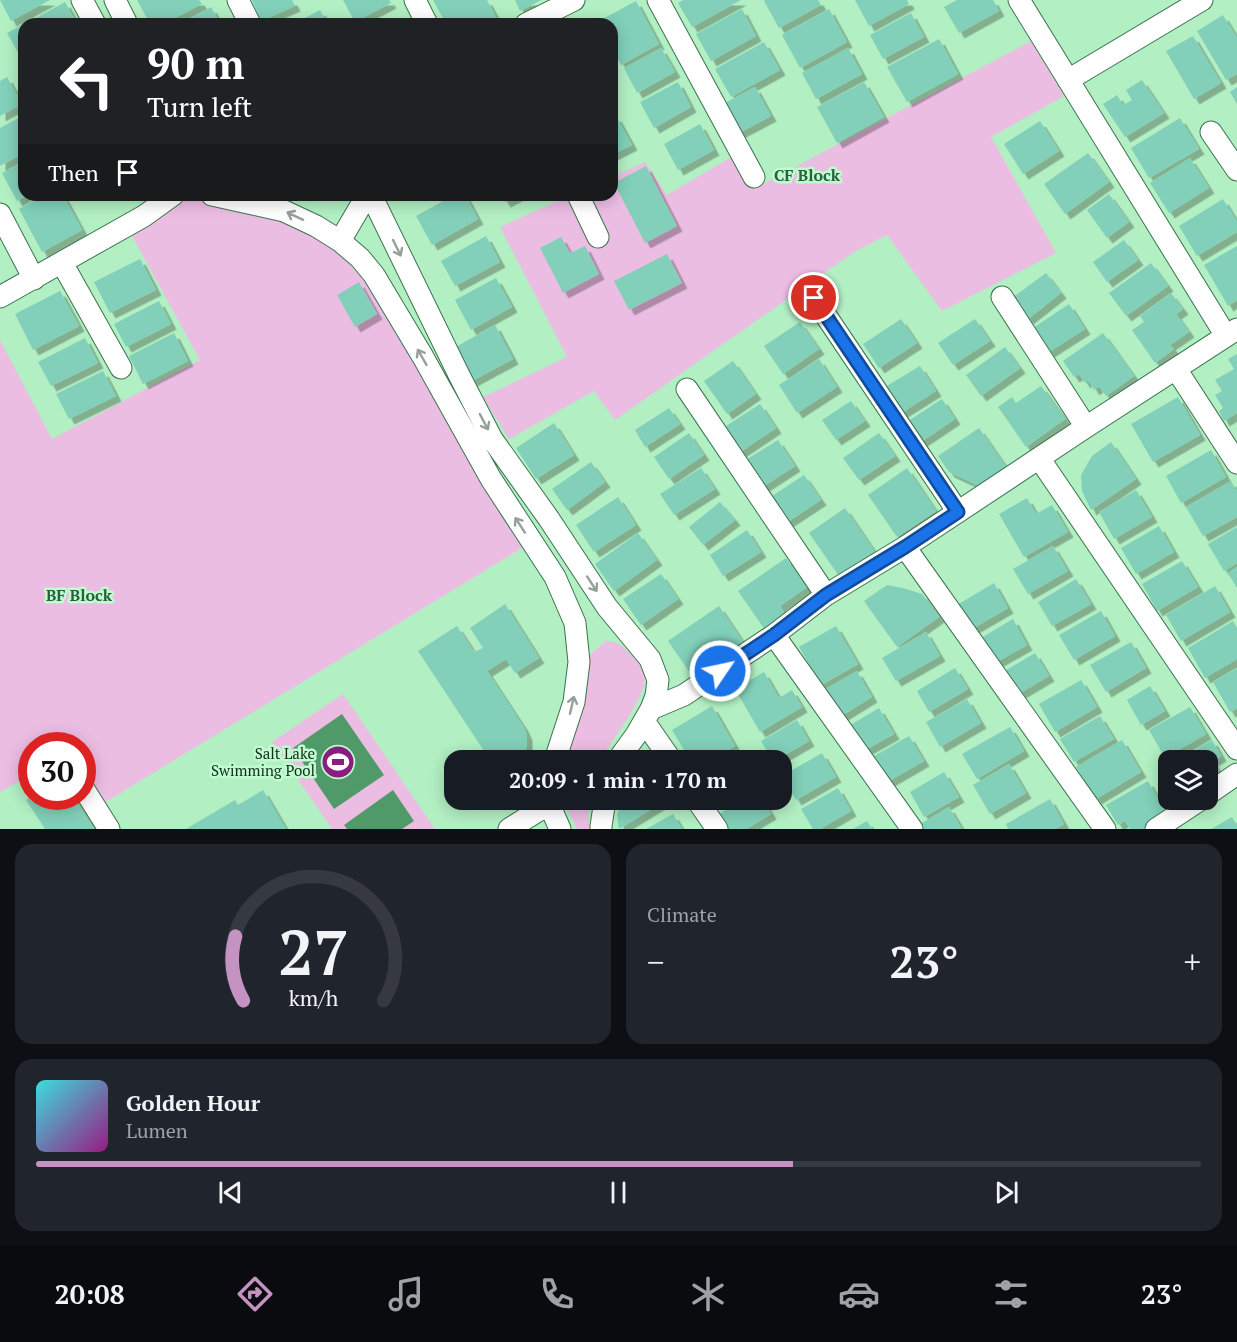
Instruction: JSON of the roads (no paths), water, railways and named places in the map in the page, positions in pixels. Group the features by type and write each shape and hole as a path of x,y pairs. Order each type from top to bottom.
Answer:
{"street":[{"path":"82,0 92,18"},
{"path":"115,0 124,18"},
{"path":"238,0 247,18"},
{"path":"415,0 424,18"},
{"path":"538,18 574,0"},
{"path":"658,0 754,177"},
{"path":"647,715 684,694 774,635 826,595 905,547 1232,332 1068,80 1019,0"},
{"path":"1068,80 1202,0"},
{"path":"1211,132 1237,170"},
{"path":"0,297 144,216 165,201"},
{"path":"239,201 284,211 316,226 340,241 360,258 374,275 423,357 491,479 555,577 575,623 579,662 574,702 558,750"},
{"path":"340,241 363,201"},
{"path":"374,201 492,439 549,519 607,607 650,659 658,680 656,696 636,735 625,750"},
{"path":"581,201 598,237"},
{"path":"0,214 34,279"},
{"path":"62,263 121,368"},
{"path":"1002,297 1086,427"},
{"path":"814,298 958,512"},
{"path":"1176,369 1237,463"},
{"path":"687,389 826,595"},
{"path":"1039,458 1237,749"},
{"path":"905,547 1105,829"},
{"path":"575,623 607,607"},
{"path":"774,635 912,829"},
{"path":"647,715 666,750"},
{"path":"1218,787 1237,774"},
{"path":"96,808 109,829"},
{"path":"509,829 537,810"},
{"path":"552,810 560,829"},
{"path":"601,829 603,810"},
{"path":"704,810 717,829"},
{"path":"1156,829 1185,810"}],"place":[{"name":"Salt Lake Swimming Pool","path":"338,762"}],"district":[{"name":"CF Block","path":"807,175"},
{"name":"BF Block","path":"79,595"}]}
